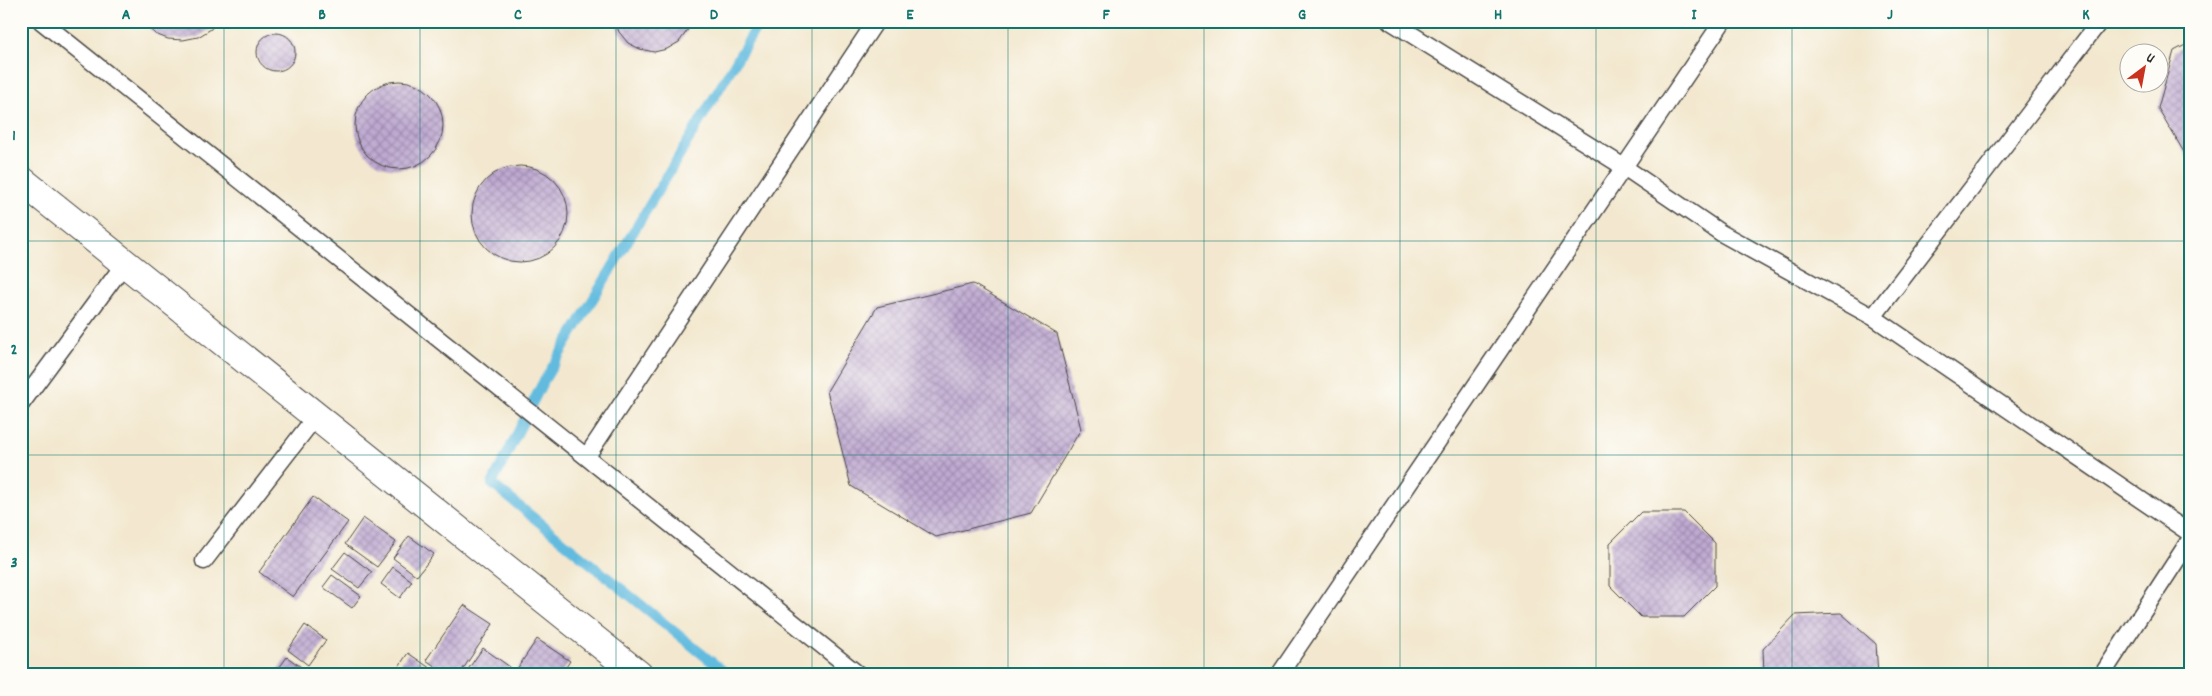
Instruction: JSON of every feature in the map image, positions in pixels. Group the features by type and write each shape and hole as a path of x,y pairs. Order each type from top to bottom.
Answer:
{"street":[{"path":"21,180 639,675"}],"lane":[{"path":"41,21 859,675"},
{"path":"587,456 876,21"},
{"path":"1390,21 1624,167 1721,233 1873,316 2191,534"},
{"path":"1279,675 1723,21"},
{"path":"1873,316 2100,21"},
{"path":"21,404 125,263"},
{"path":"204,561 316,416"},
{"path":"2102,675 2191,538"}],"building":[{"path":"141,21 217,21 211,29 198,37 183,40 168,39 155,34"},
{"path":"615,21 691,21 679,42 667,49 654,52 640,49 628,43 619,32"},
{"path":"276,33 289,39 295,52 289,65 276,71 263,65 257,52 263,39"},
{"path":"2191,42 2191,160 2188,159 2158,108 2162,92 2170,92 2170,65 2174,51"},
{"path":"399,81 416,85 430,94 439,108 443,125 439,142 430,156 416,165 399,169 382,165 368,156 359,142 355,125 359,108 368,94 382,85"},
{"path":"520,166 538,170 554,180 564,196 568,214 564,232 554,248 538,258 520,262 502,258 486,248 476,232 472,214 476,196 486,180 502,170"},
{"path":"973,284 1057,334 1081,429 1031,513 936,537 851,486 827,391 877,307"},
{"path":"313,497 348,522 293,597 259,572"},
{"path":"1641,512 1684,512 1715,543 1715,586 1684,617 1641,617 1610,586 1610,543"},
{"path":"363,518 396,542 377,567 345,544"},
{"path":"409,536 434,554 417,576 393,558"},
{"path":"345,552 372,572 359,588 332,569"},
{"path":"393,567 412,581 400,598 381,584"},
{"path":"332,575 361,596 352,608 323,587"},
{"path":"464,605 493,624 459,675 448,675 426,660"},
{"path":"1841,613 1876,644 1878,675 1764,675 1763,649 1795,615"},
{"path":"305,625 326,640 308,665 288,650"},
{"path":"537,639 570,661 561,675 519,675 515,672"},
{"path":"483,648 510,667 504,675 464,675"},
{"path":"408,653 440,675 393,675"},
{"path":"287,657 304,669 300,675 274,675"},
{"path":"571,669 580,675 567,675"}],"waterway":[{"path":"728,675 492,484 542,384 760,21"}]}
